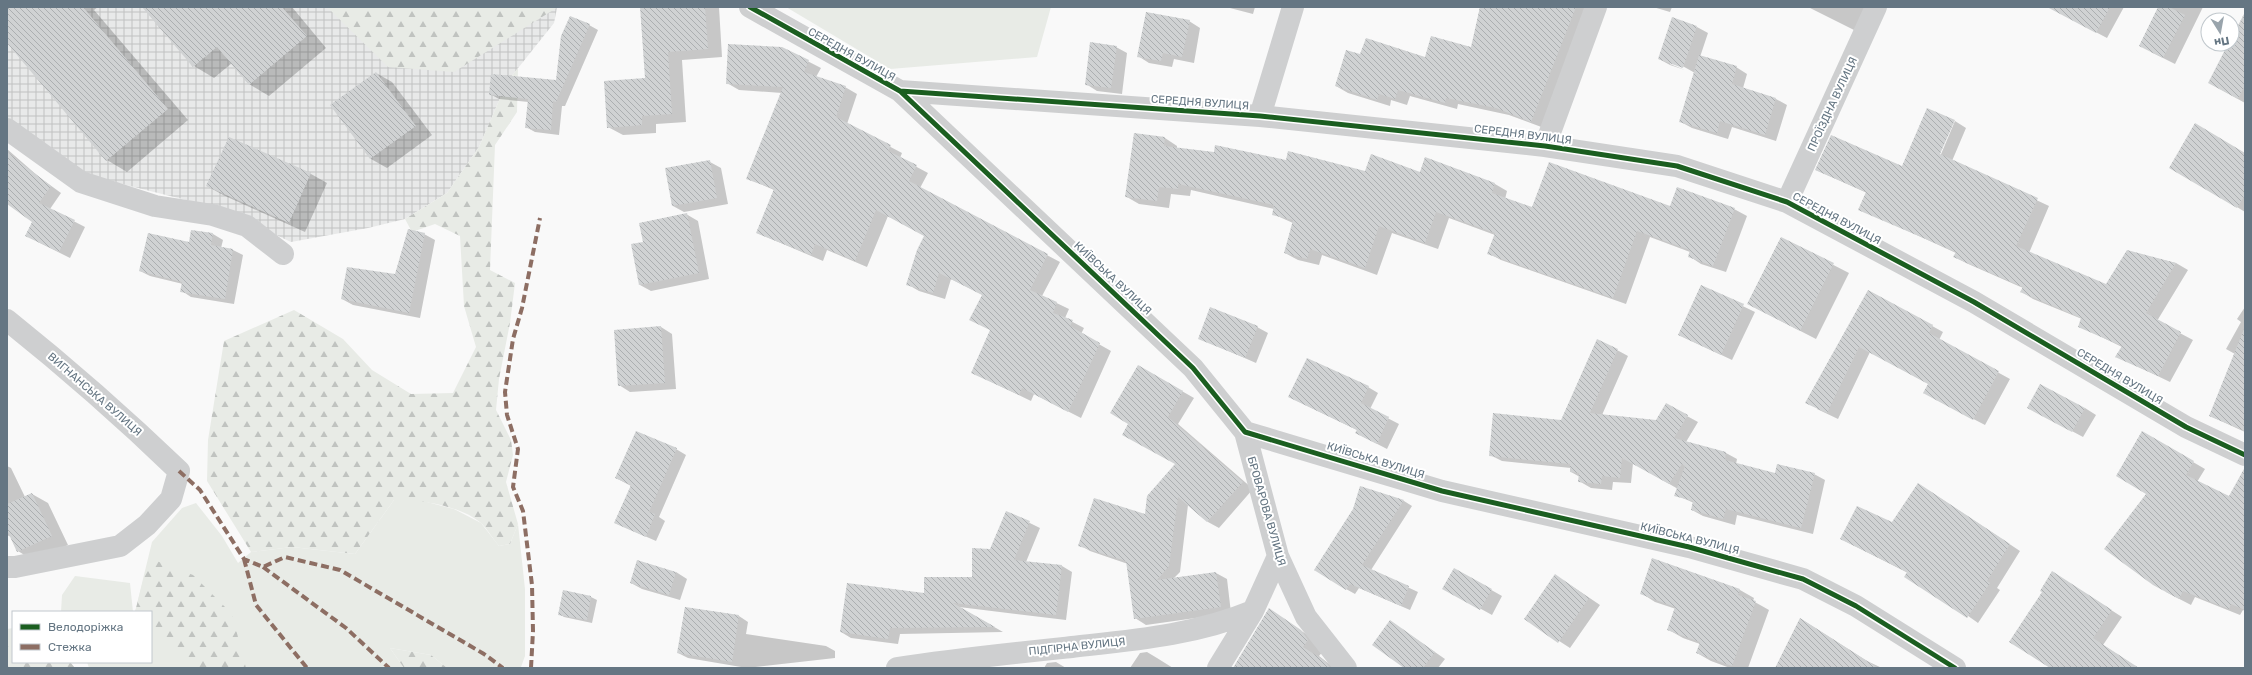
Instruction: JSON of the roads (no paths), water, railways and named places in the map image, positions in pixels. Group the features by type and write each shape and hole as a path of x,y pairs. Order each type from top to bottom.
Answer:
{"street":[{"name":"СЕРЕДНЯ ВУЛИЦЯ","path":"750,7 900,91 1260,116 1545,146 1677,166 1787,202 1974,302 2186,427 2245,455"},
{"path":"1260,116 1293,7"},
{"path":"1545,146 1596,7"},
{"name":"ПРОЇЗДНА ВУЛИЦЯ","path":"1787,202 1876,7"},
{"name":"КИЇВСЬКА ВУЛИЦЯ","path":"900,91 1193,368 1245,432 1442,491 1689,547 1803,579 1856,606 1955,668"},
{"path":"7,129 82,182 155,206 213,215 247,226 283,254"},
{"name":"ВИГНАНСЬКА ВУЛИЦЯ","path":"7,320 55,358 121,415 179,471 171,499 147,525 120,546 65,559 15,568 7,567"},
{"name":"БРОВАРОВА ВУЛИЦЯ","path":"1245,432 1278,556 1306,617 1346,668"},
{"path":"1218,668 1253,611 1278,556"},
{"name":"ПІДГІРНА ВУЛИЦЯ","path":"897,668 1148,638 1215,626 1253,611"}]}
